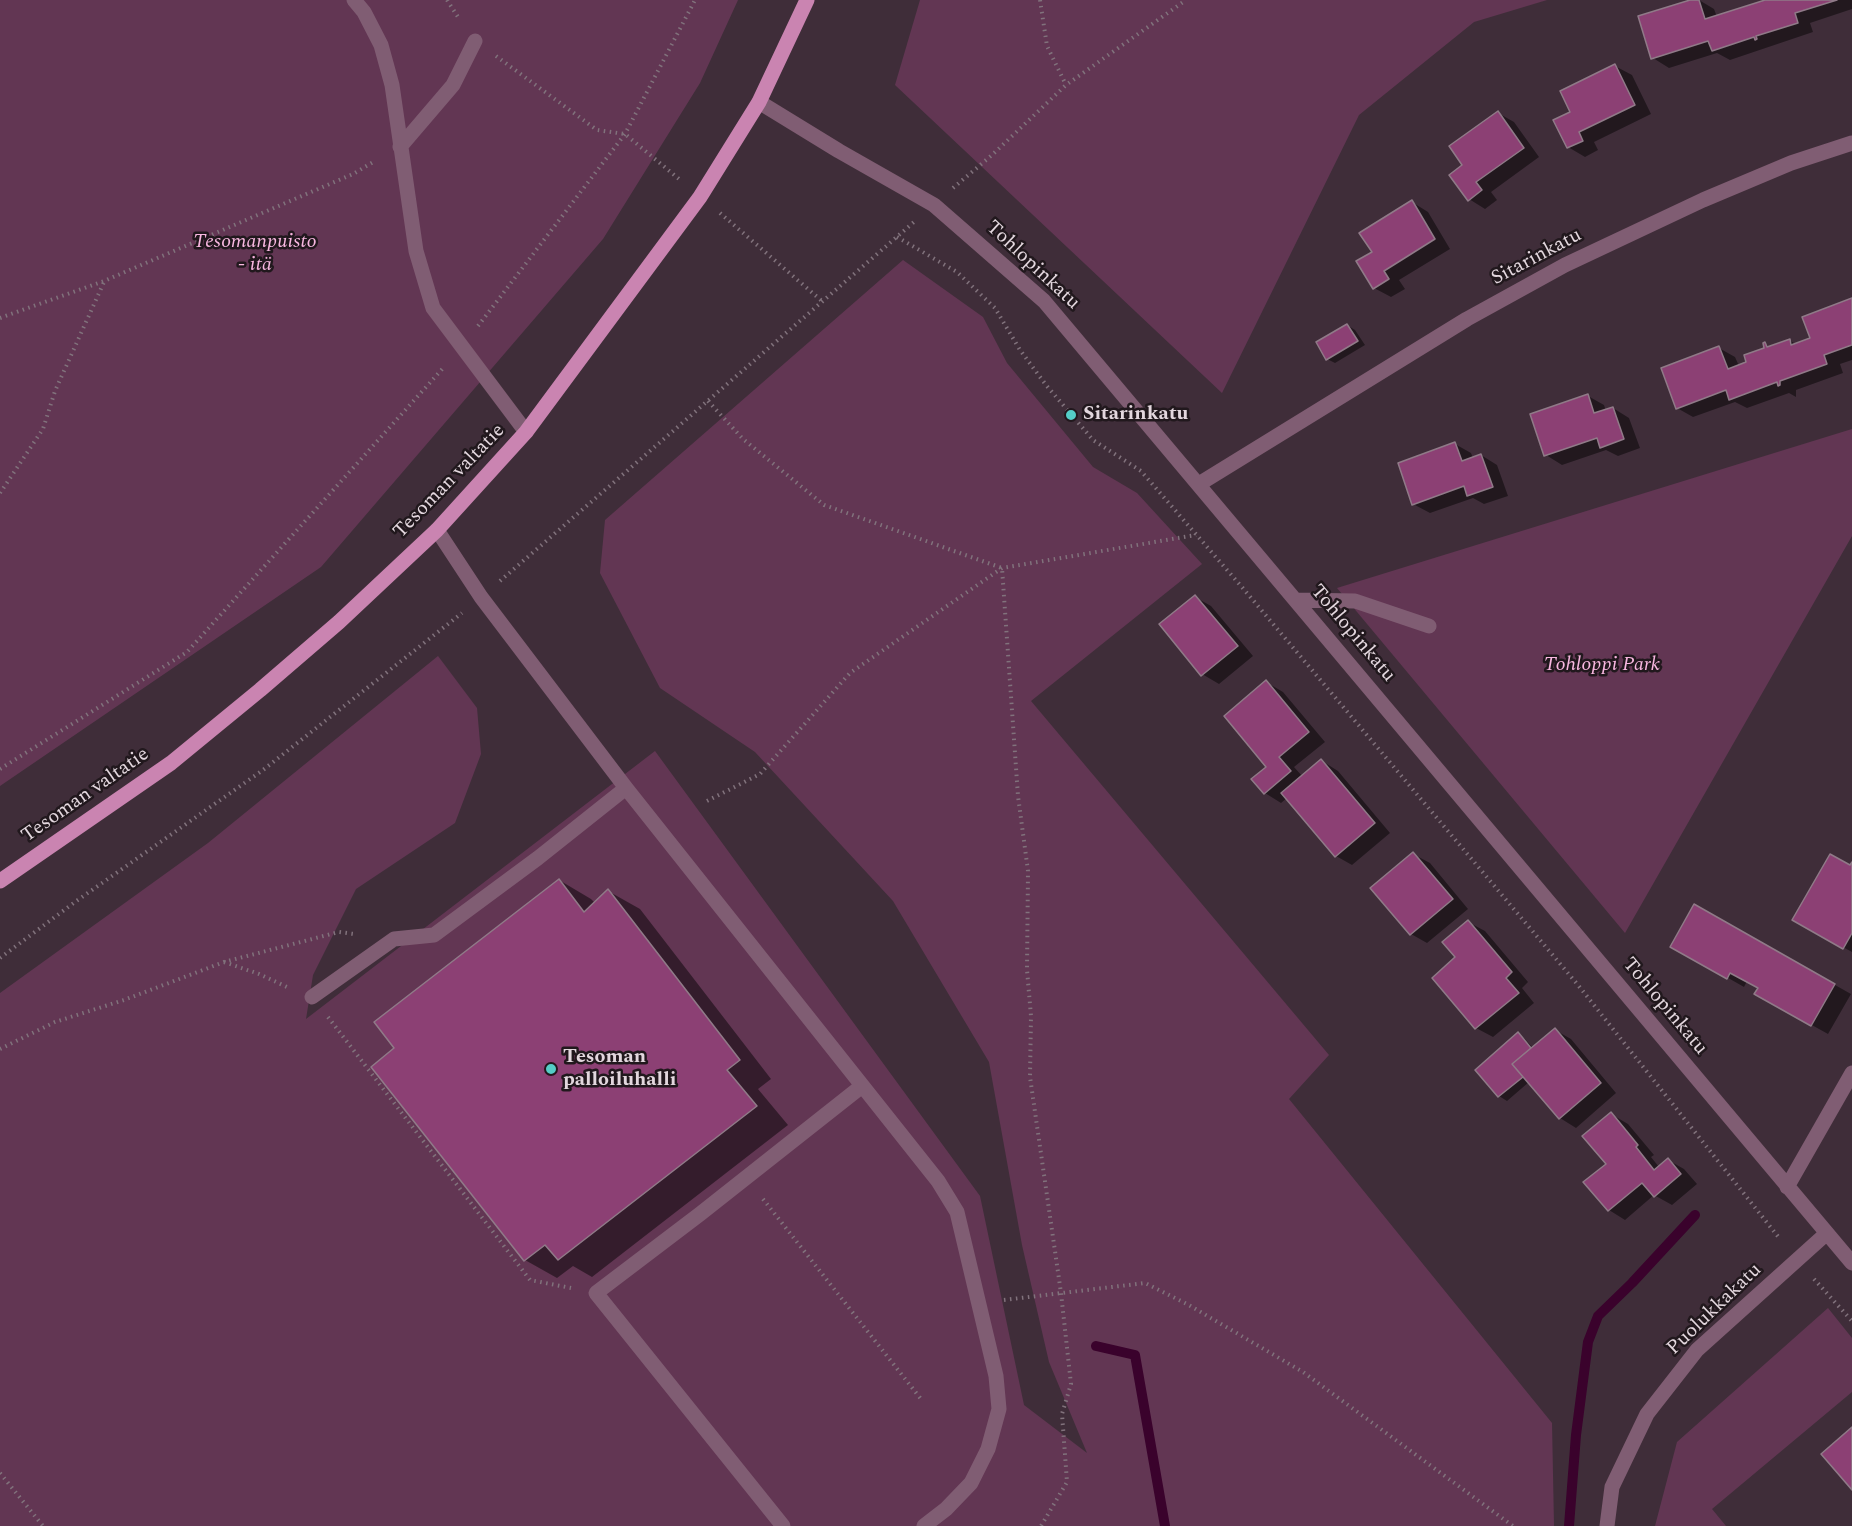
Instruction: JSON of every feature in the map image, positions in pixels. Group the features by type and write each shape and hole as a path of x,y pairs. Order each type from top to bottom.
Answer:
{"main road":[{"name":"Tesoman valtatie","path":"0,881 171,763 339,622 437,530 526,432 700,197 759,102 807,0"}],"street":[{"path":"354,0 364,12 381,45 392,85 416,251 434,308 526,432"},
{"path":"400,147 453,85 475,41"},
{"name":"Tohlopinkatu","path":"759,102 934,205 1044,301 1852,1263"},
{"name":"Sitarinkatu","path":"1199,484 1467,319 1565,265 1702,200 1791,163 1852,143"},
{"path":"437,530 481,597 626,788 938,1182 957,1212 996,1376 999,1409 988,1449 971,1483 946,1509 924,1526"},
{"path":"1297,600 1355,601 1429,626"},
{"path":"312,997 394,939 434,935 538,858 626,788"},
{"path":"1788,1187 1852,1073"},
{"path":"783,1526 596,1293 862,1086"},
{"name":"Puolukkakatu","path":"1607,1526 1611,1486 1647,1414 1696,1350 1827,1233"}],"path":[{"path":"447,0 475,41 597,130 625,134 823,302"},
{"path":"0,769 187,652 462,347 625,134 695,0"},
{"path":"1040,0 1047,46 1066,86"},
{"path":"0,958 75,902 263,770 446,627 992,155 1066,86 1186,0"},
{"path":"0,318 104,281 353,174"},
{"path":"897,237 957,272 995,308 1020,350 1046,385 1093,440 1141,471 1578,985 1797,1260 1852,1321"},
{"path":"0,493 43,429 55,391 104,281"},
{"path":"708,401 743,439 824,505 1002,568"},
{"path":"707,801 760,774 850,673 1002,568 1197,535"},
{"path":"1002,568 1018,796 1028,871 1027,970 1031,1016 1030,1077 1061,1293 1071,1384 1062,1414 1067,1482 1041,1526"},
{"path":"0,1049 55,1022 124,1000 224,963 339,932 394,939"},
{"path":"224,963 258,974 312,997 530,1280 596,1293"},
{"path":"746,1178 921,1399"},
{"path":"979,1303 1145,1283 1187,1304 1303,1372 1513,1526"},
{"path":"0,1473 44,1526"}],"green space":[{"name":"Tesomanpuisto - itä","path":"0,0 738,0 700,83 603,239 321,567 0,786"},
{"path":"920,0 1547,0 1474,22 1359,115 1222,393 895,85"},
{"path":"903,260 983,317 1007,363 1093,467 1137,493 1202,564 1031,701 1329,1055 1289,1099 1552,1423 1554,1526 0,1526 0,993 208,843 438,656 477,708 481,754 455,823 356,889 313,975 306,1019 655,751 980,1196 1024,1405 1087,1453 1049,1362 1022,1245 989,1062 893,901 755,752 660,688 600,573 605,520"},
{"name":"Tohloppi Park","path":"1852,429 1852,536 1625,933 1337,588"},
{"path":"1828,1308 1852,1338 1852,1392 1712,1509 1726,1526 1655,1526 1677,1442"}],"building":[{"path":"1690,0 1699,0 1705,19 1765,0 1837,0 1795,13 1798,23 1756,36 1755,40 1754,37 1712,51 1708,41 1651,59 1638,16"},
{"path":"1615,64 1635,105 1579,132 1583,141 1567,148 1553,120 1570,112 1560,91"},
{"path":"1498,111 1524,148 1476,182 1482,190 1468,201 1449,175 1462,165 1449,146"},
{"path":"1412,200 1435,239 1384,271 1389,279 1373,289 1356,261 1372,252 1359,233"},
{"path":"1852,298 1852,345 1824,355 1827,364 1780,381 1778,386 1777,382 1729,400 1726,390 1676,409 1661,368 1719,346 1728,369 1746,362 1744,355 1764,348 1763,343 1765,342 1767,347 1790,339 1791,345 1810,338 1802,317"},
{"path":"1347,324 1358,341 1326,360 1316,342"},
{"path":"1588,394 1594,413 1613,407 1624,439 1600,448 1597,438 1544,456 1530,414"},
{"path":"1455,442 1462,461 1481,454 1493,487 1467,496 1464,486 1412,505 1398,463"},
{"path":"1195,595 1238,646 1201,676 1159,624"},
{"path":"1266,680 1309,732 1279,757 1291,771 1264,794 1251,779 1266,767 1224,716"},
{"path":"1321,759 1375,823 1335,857 1281,793"},
{"path":"1413,852 1453,899 1410,935 1370,888"},
{"path":"1830,854 1850,865 1852,862 1852,933 1843,949 1792,920"},
{"name":"Tesoman palloiluhalli","path":"559,879 584,912 608,889 740,1060 727,1070 757,1106 558,1260 545,1245 524,1261 371,1067 394,1048 374,1022"},
{"path":"1694,904 1835,984 1811,1026 1754,994 1758,988 1730,973 1727,979 1670,947"},
{"path":"1468,920 1512,972 1506,978 1519,993 1475,1029 1432,978 1455,957 1442,942"},
{"path":"1555,1028 1601,1083 1559,1119 1512,1064"},
{"path":"1518,1032 1531,1048 1512,1064 1523,1077 1498,1097 1475,1070"},
{"path":"1611,1112 1638,1145 1636,1147 1654,1170 1668,1158 1681,1174 1654,1197 1642,1183 1608,1211 1583,1182 1606,1164 1582,1136"},
{"path":"1852,1427 1852,1490 1821,1454"}],"waterway":[{"path":"1569,1526 1576,1435 1588,1342 1598,1316 1695,1215"},
{"path":"1096,1346 1135,1355 1165,1526"}],"place":[{"name":"Sitarinkatu","path":"1071,415"},
{"name":"Tesoman palloiluhalli","path":"551,1069"}]}
